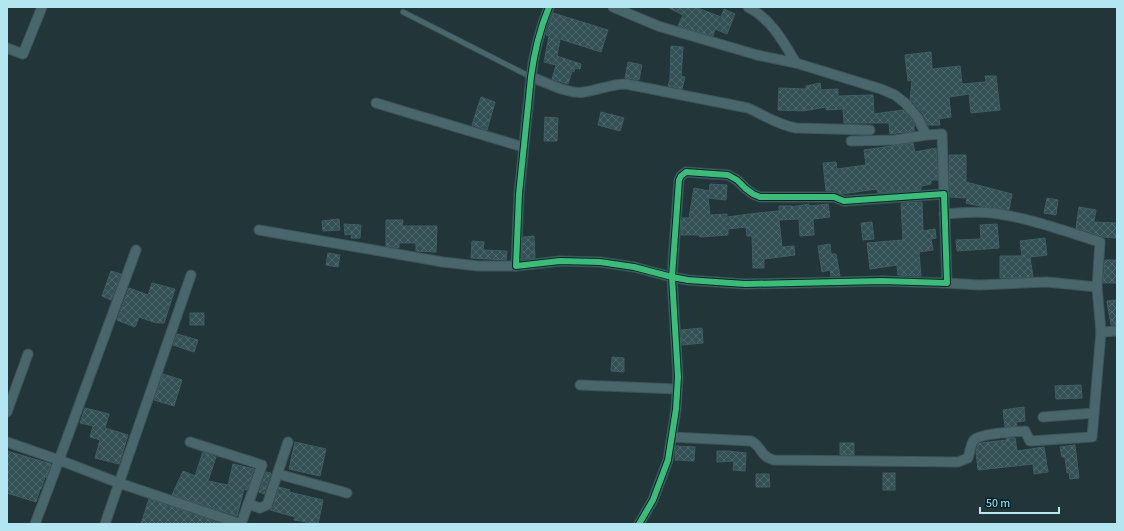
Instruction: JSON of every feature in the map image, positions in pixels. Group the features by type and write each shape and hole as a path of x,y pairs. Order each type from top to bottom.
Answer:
{"street":[{"path":"7,48 23,54 42,7"},
{"path":"613,7 658,26 750,53 796,63 881,89 894,95 905,104 918,118 926,135"},
{"path":"748,7 766,19 778,34 796,63"},
{"path":"516,266 519,194 533,59 547,8"},
{"path":"531,77 570,91 582,93 616,84 626,84 748,108 762,114 774,122 796,128 870,130"},
{"path":"376,103 523,147"},
{"path":"851,141 895,140 942,134 946,283"},
{"path":"639,524 656,493 668,460 676,409 678,370 672,277 679,180 681,176 686,172 728,175 737,180 753,194 760,197 834,197 844,200 944,194"},
{"path":"672,437 751,441 756,443 768,459 774,460 958,462 968,458 976,438 984,436 1025,431 1030,441 1092,437 1101,332 1097,287 1100,242 1018,218 993,213 972,212 944,214"},
{"path":"259,230 443,262 478,266 516,266 560,261 600,262 634,267 688,280 745,284 882,281 979,285 1048,282 1097,287"},
{"path":"35,524 136,250"},
{"path":"105,524 191,275"},
{"path":"1101,332 1117,331"},
{"path":"7,412 28,354"},
{"path":"580,385 677,389"},
{"path":"1043,417 1094,413"},
{"path":"7,442 118,483 241,524 262,465 190,442"},
{"path":"248,504 260,508 267,505 288,442"},
{"path":"278,474 347,493"}],"lane":[{"path":"403,12 531,77"}],"building":[{"path":"667,7 695,7 721,17 724,9 735,14 727,34 715,29 713,36 678,26 683,15"},
{"path":"553,13 608,30 601,52 560,39 557,56 581,64 580,69 575,68 574,72 572,71 568,84 552,79 556,65 544,62 549,36 546,35"},
{"path":"671,46 683,47 681,76 685,77 682,89 668,86 670,79"},
{"path":"931,52 932,69 960,66 962,84 986,82 985,76 996,76 1000,110 971,113 969,94 949,97 951,117 939,119 940,125 928,125 923,114 910,100 912,80 908,81 905,55"},
{"path":"628,62 642,65 639,80 625,78"},
{"path":"820,83 821,90 838,89 838,96 873,95 874,114 903,110 913,121 915,126 914,131 890,134 889,123 844,123 843,109 826,110 826,107 803,111 778,110 779,88 806,89 806,86"},
{"path":"481,97 495,102 487,130 472,125"},
{"path":"601,112 624,118 620,131 598,125"},
{"path":"545,117 558,118 557,141 544,141"},
{"path":"913,143 915,152 936,148 938,180 931,180 931,184 921,186 921,190 878,193 877,189 842,194 834,191 826,191 823,163 836,162 837,169 866,165 864,150"},
{"path":"949,155 966,155 966,182 1012,194 1009,210 966,203 967,198 950,197"},
{"path":"710,184 727,185 726,200 708,198 710,215 727,214 727,217 779,211 779,206 792,207 809,204 809,206 828,204 830,217 813,219 814,235 800,236 799,219 779,220 782,247 794,246 795,255 764,259 764,268 753,268 752,236 747,236 746,227 728,229 728,235 700,237 699,235 681,235 682,218 689,218 694,188 709,191"},
{"path":"1047,198 1058,200 1056,215 1044,213"},
{"path":"922,202 923,231 935,229 936,238 931,239 933,250 919,252 921,276 898,275 897,265 870,269 867,243 903,240 901,203"},
{"path":"1079,207 1096,210 1094,222 1117,223 1117,238 1104,237 1076,228"},
{"path":"339,219 340,230 323,231 322,221"},
{"path":"386,220 403,220 402,226 437,226 436,252 416,251 416,243 399,243 399,248 386,246"},
{"path":"872,222 874,239 863,240 861,223"},
{"path":"344,224 361,225 360,238 351,238 352,234 345,235"},
{"path":"997,224 999,248 957,251 956,240 981,239 980,225"},
{"path":"534,236 535,258 522,259 523,237"},
{"path":"1045,238 1047,255 1030,257 1033,277 1000,278 1000,256 1022,256 1020,241"},
{"path":"472,241 484,242 483,250 507,251 506,260 471,258"},
{"path":"830,244 831,254 836,254 840,276 831,276 830,270 822,272 818,246"},
{"path":"328,253 340,255 338,267 326,265"},
{"path":"1105,260 1117,260 1117,283 1103,283"},
{"path":"111,271 121,274 111,300 102,296"},
{"path":"152,283 175,289 164,323 156,323 139,317 135,327 117,320 129,288 148,295"},
{"path":"1117,300 1117,325 1111,325 1107,301"},
{"path":"190,313 204,313 204,325 190,325"},
{"path":"702,328 703,343 682,345 681,330"},
{"path":"177,334 198,340 194,352 173,345"},
{"path":"612,357 624,358 624,372 611,371"},
{"path":"163,374 182,380 174,406 154,400"},
{"path":"1081,385 1082,398 1056,399 1055,386"},
{"path":"1024,407 1025,421 1016,422 1017,426 1005,427 1003,410"},
{"path":"85,408 109,414 105,428 128,435 119,464 95,458 100,440 90,437 93,426 80,423"},
{"path":"1006,438 1015,438 1017,451 1044,447 1048,472 1034,474 1033,464 978,470 976,452 978,444 1007,440"},
{"path":"295,442 326,449 320,476 289,469"},
{"path":"840,443 854,443 854,455 840,455"},
{"path":"1075,445 1079,478 1070,479 1069,472 1067,473 1065,457 1062,457 1060,447"},
{"path":"676,446 695,447 694,461 675,460"},
{"path":"7,451 51,464 36,502 7,493"},
{"path":"717,451 746,453 745,471 733,470 734,461 717,462"},
{"path":"203,452 216,457 208,481 228,485 233,464 254,469 247,490 244,489 237,516 172,495 183,471 195,476"},
{"path":"266,472 271,473 264,494 259,492"},
{"path":"883,473 895,473 895,490 883,490"},
{"path":"756,474 769,474 770,487 756,487"},
{"path":"279,487 290,490 289,492 323,500 318,524 294,520 295,517 270,510 273,507"},
{"path":"149,499 222,524 141,524"}],"cycle path":[{"path":"549,7 538,41 531,77 519,194 516,266 560,261 600,262 634,267 672,277 688,280 745,284 882,281 947,283 944,194 844,201 834,197 760,197 753,194 737,180 728,175 686,172 681,176 679,180 672,277 678,377 676,409 668,460 653,500 639,524"}]}
